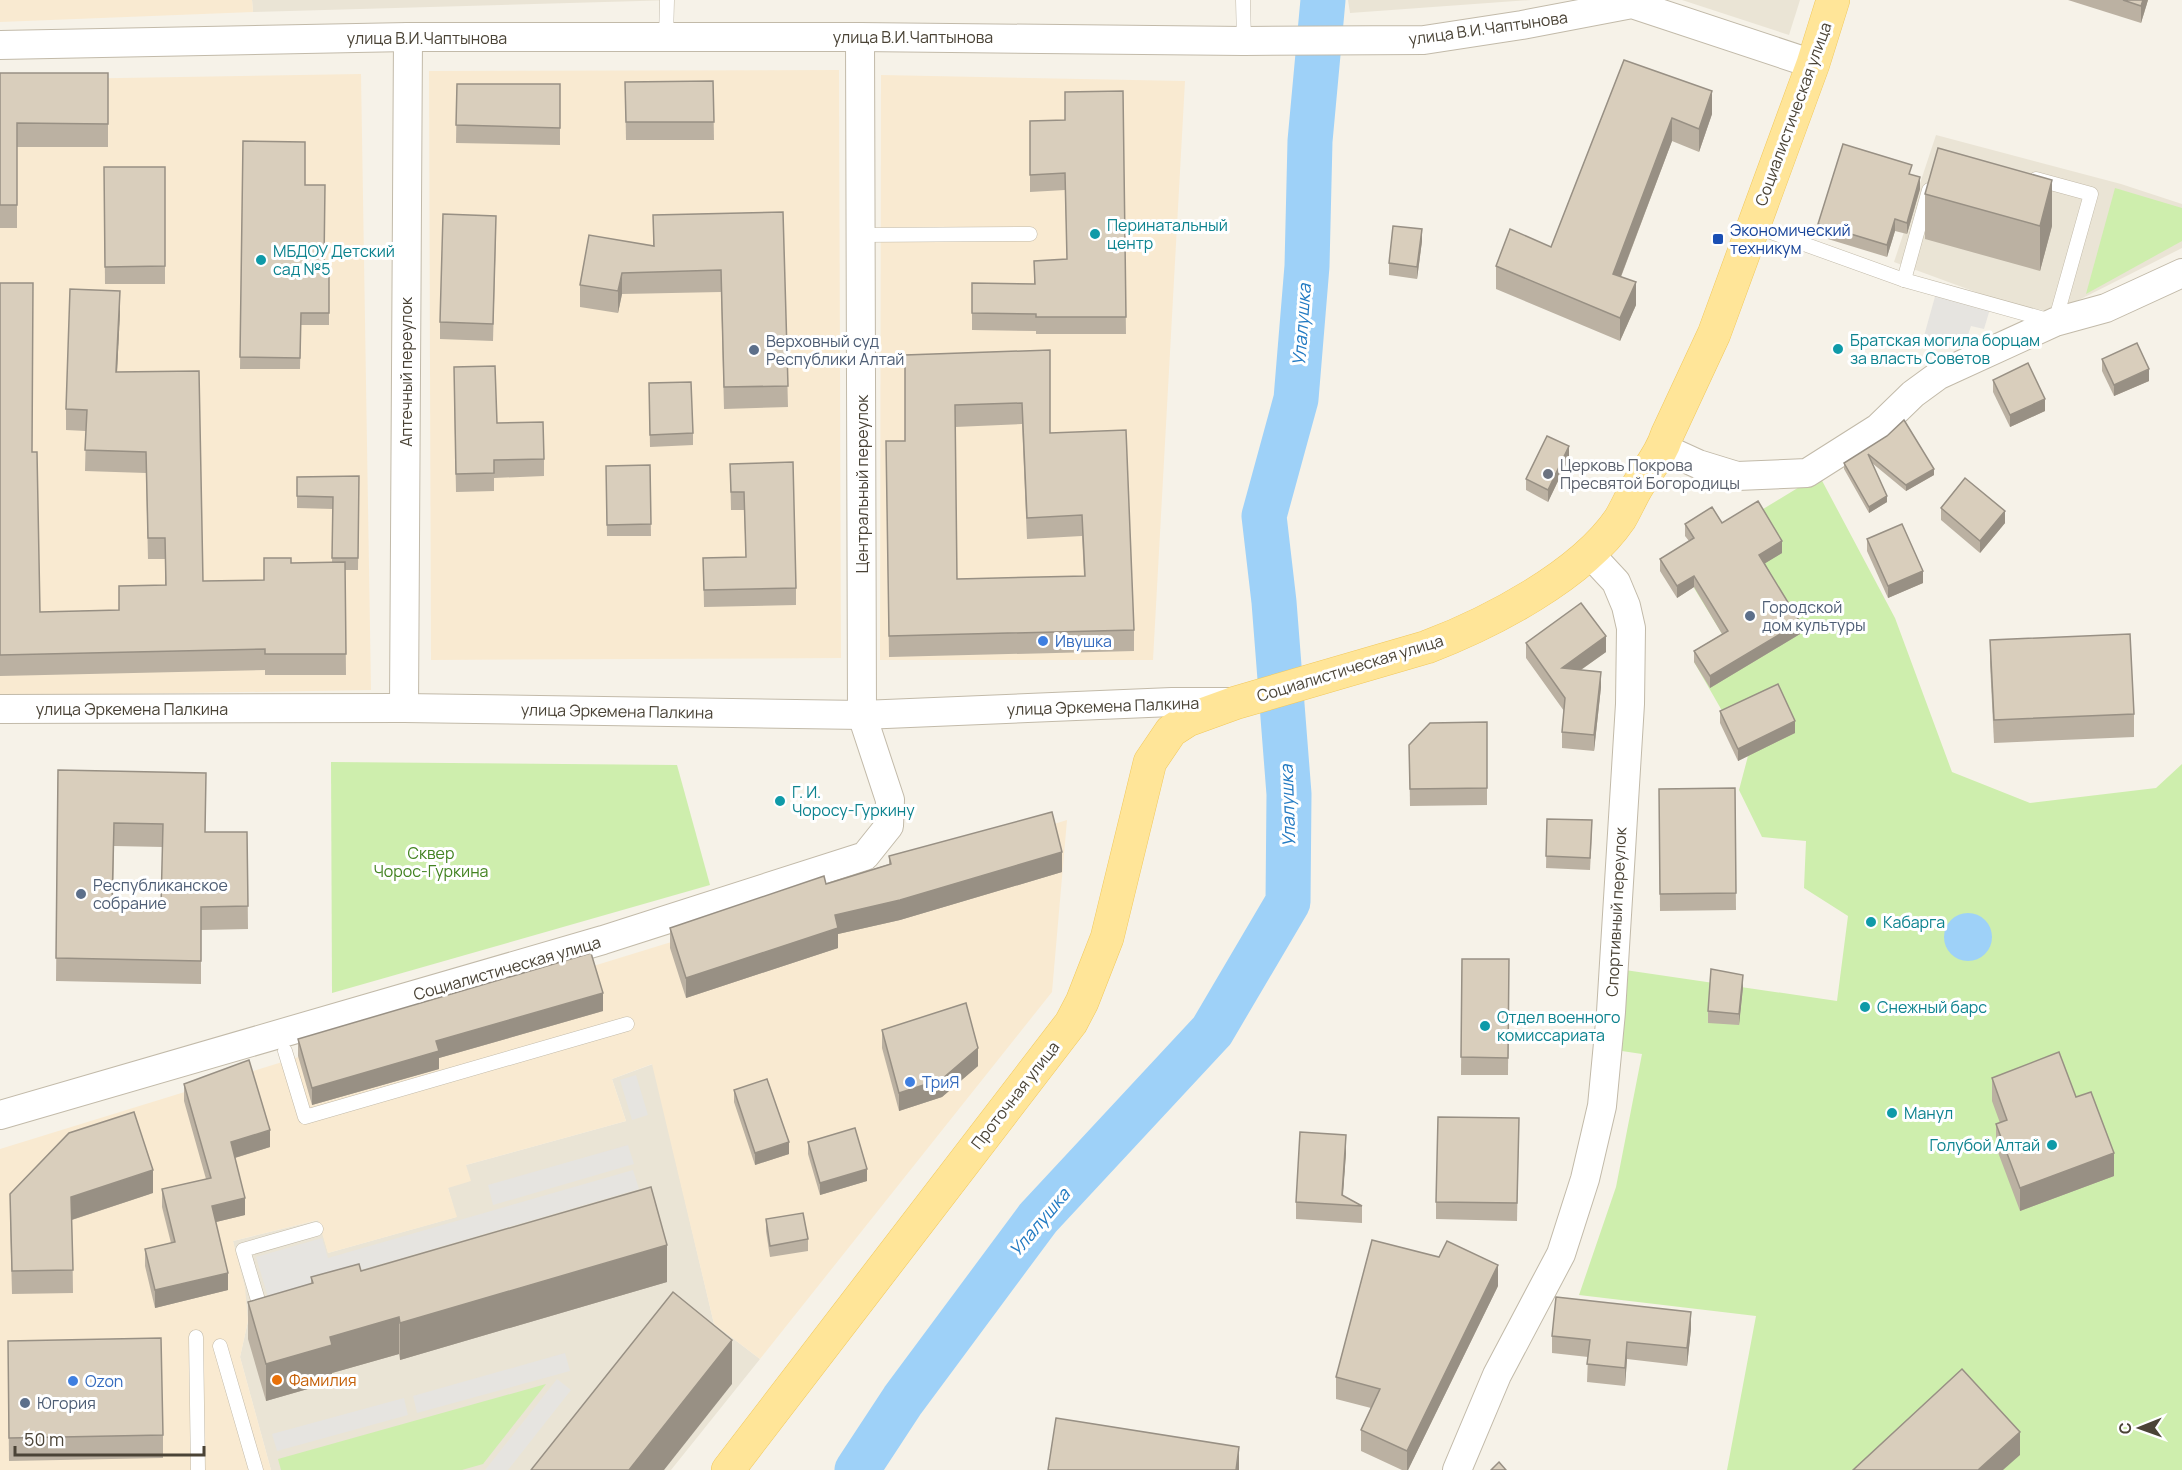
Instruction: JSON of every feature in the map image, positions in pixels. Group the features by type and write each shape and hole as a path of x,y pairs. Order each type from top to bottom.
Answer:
{"main road":[{"name":"Социалистическая улица","path":"1235,703 1456,637 1546,587 1589,554 1619,520 1663,448 1714,334 1813,64 1833,0"},
{"name":"Проточная улица","path":"728,1470 1071,1023 1082,1002 1107,938 1150,762 1171,731 1188,720 1235,703"}],"street":[{"name":"улица В.И.Чаптынова","path":"0,45 408,37 860,36 1366,41 1435,38 1522,26 1631,2 1813,64"},
{"name":"Центральный переулок","path":"860,36 862,715"},
{"name":"Аптечный переулок","path":"404,708 408,37"},
{"path":"1663,448 1698,464 1737,476 1807,473 1878,428 1913,393 1939,375 2055,322 2106,308 2182,273"},
{"name":"Спортивный переулок","path":"1457,1470 1497,1375 1561,1254 1585,1179 1602,1106 1611,1012 1630,704 1631,628 1626,606 1616,582 1589,554"},
{"name":"улица Эркемена Палкина","path":"0,709 404,708 862,715 1172,702 1235,703"},
{"name":"Социалистическая улица","path":"0,1115 283,1043 865,856 889,826 890,800 862,715"}],"lane":[{"path":"666,38 667,0"},
{"path":"1243,0 1252,41"},
{"path":"1904,280 1934,173"},
{"path":"1753,226 1904,280 2055,322 2091,194 2026,176"},
{"path":"861,235 1030,234"},
{"path":"283,1043 305,1118 627,1024"},
{"path":"260,1307 243,1250 316,1229"},
{"path":"196,1336 198,1470"},
{"path":"220,1346 256,1470"}],"shaded area":[{"path":"0,0 252,0 253,12 0,22"},
{"path":"252,0 675,0 253,12"},
{"path":"1348,0 1531,0 1350,13"},
{"path":"1682,0 1800,0 1789,35"},
{"path":"839,70 841,658 431,660 429,71"},
{"path":"361,74 371,690 0,696 0,80"},
{"path":"881,75 1185,81 1153,660 880,660"},
{"path":"1936,135 2121,184 2182,204 2182,248 2055,312 2011,305 1894,262"},
{"path":"1936,293 1990,309 1984,329 1971,326 1964,347 1924,336"},
{"path":"1067,820 1052,992 760,1359 714,1324 652,1064 612,1079 626,1121 466,1165 471,1181 448,1188 457,1217 328,1253 318,1220 233,1241 245,1287 248,1321 240,1357 271,1470 0,1470 0,1149"},
{"path":"653,1064 714,1324 760,1359 671,1470 271,1470 240,1357 248,1321 233,1241 319,1220 328,1253 456,1217 448,1188 466,1165 626,1121 612,1079"},
{"path":"636,1075 648,1115 632,1120 620,1080"},
{"path":"628,1145 634,1164 493,1205 488,1185"},
{"path":"633,1170 639,1189 268,1297 256,1257 322,1238 328,1258"},
{"path":"565,1353 570,1371 417,1413 413,1396"},
{"path":"557,1379 571,1390 508,1470 485,1470"},
{"path":"404,1398 408,1415 277,1451 272,1434"}],"green space":[{"path":"2115,188 2182,208 2182,241 2086,294"},
{"path":"1819,475 1895,618 1952,772 2030,803 2156,788 2182,764 2182,1470 1727,1470 1756,1316 1579,1295 1616,1187 1642,1054 1615,1050 1625,970 1837,1001 1848,916 1804,888 1806,841 1762,837 1739,790 1748,756 1694,662 1727,642 1694,588 1722,534"},
{"name":"Сквер Чорос-Гуркина","path":"331,762 677,765 710,885 332,993"},
{"path":"546,1384 483,1464 462,1470 281,1470 278,1459"}],"water":[{"path":"1963,913 1973,913 1985,920 1992,932 1992,942 1985,954 1973,961 1963,961 1948,950 1944,942 1944,932 1955,917"}],"building":[{"path":"2123,0 2143,0 2141,6"},
{"path":"1624,60 1712,91 1699,129 1672,118 1613,274 1636,282 1620,318 1496,266 1510,229 1551,247"},
{"path":"0,73 108,73 108,124 17,123 17,205 0,205"},
{"path":"713,81 714,122 626,122 625,82"},
{"path":"457,84 560,84 560,128 456,125"},
{"name":"Перинатальный центр","path":"1123,91 1126,317 1036,317 1036,314 972,313 972,283 1035,284 1034,261 1067,259 1065,173 1030,175 1030,121 1065,120 1065,92"},
{"name":"МБДОУ Детский сад №5","path":"243,141 305,142 305,185 325,185 324,263 329,263 329,313 301,313 300,358 240,357"},
{"path":"1843,144 1912,165 1909,174 1920,177 1907,223 1895,219 1887,245 1818,224"},
{"path":"1938,148 2052,180 2040,226 1925,194"},
{"path":"104,167 165,167 165,266 105,267"},
{"name":"Верховный суд Республики Алтай","path":"783,212 788,386 724,387 721,270 622,273 618,291 580,285 589,235 654,246 653,215"},
{"path":"443,214 496,216 493,324 440,322"},
{"path":"1393,226 1422,229 1417,267 1389,263"},
{"path":"0,283 33,283 32,452 37,452 40,612 119,610 119,586 166,585 165,538 148,538 146,452 85,450 87,410 66,409 70,289 120,291 116,372 199,371 203,581 264,580 264,558 291,558 291,563 345,562 346,654 265,654 265,649 0,655"},
{"path":"2137,343 2149,369 2114,385 2102,359"},
{"path":"1050,350 1050,433 1126,430 1134,630 889,636 886,441 905,441 905,355","holes":["1022,403 1027,518 1082,515 1085,576 957,579 955,405"]},
{"path":"2028,363 2045,399 2010,415 1993,380"},
{"path":"495,366 497,423 543,422 544,459 494,460 494,473 456,474 454,367"},
{"path":"691,382 693,433 650,435 649,383"},
{"path":"1904,420 1934,469 1906,485 1868,454 1887,496 1869,507 1844,463 1887,436"},
{"name":"Церковь Покрова Пресвятой Богородицы","path":"1547,436 1569,446 1548,490 1526,479"},
{"path":"793,462 796,588 704,590 703,558 746,557 744,492 731,492 730,464"},
{"path":"650,465 651,524 607,525 606,466"},
{"path":"359,476 358,558 332,558 333,497 297,496 297,477"},
{"path":"1965,478 2005,511 1980,541 1941,508"},
{"name":"Городской дом культуры","path":"1758,501 1782,541 1759,555 1800,622 1710,676 1694,651 1728,631 1694,576 1677,586 1660,559 1694,538 1685,524 1712,507 1722,523"},
{"path":"1902,524 1923,571 1888,586 1867,539"},
{"path":"1581,603 1606,636 1562,668 1601,672 1594,735 1562,732 1565,698 1526,643"},
{"path":"2130,634 2134,714 1994,720 1990,640"},
{"path":"1778,684 1795,721 1738,749 1720,711"},
{"path":"1487,722 1487,788 1410,789 1409,745 1430,723"},
{"path":"58,770 206,773 205,832 247,832 248,906 201,907 201,961 56,958","holes":["114,823 163,824 161,906 112,905"]},
{"path":"1735,788 1736,893 1660,894 1659,789"},
{"path":"1052,812 1062,852 900,900 835,915 838,928 686,978 670,928 824,876 826,884 891,864 889,856"},
{"path":"1547,819 1592,820 1590,858 1546,856"},
{"path":"591,953 603,993 436,1041 439,1051 312,1088 298,1039"},
{"name":"Отдел военного комиссариата","path":"1462,959 1509,959 1508,1058 1461,1057"},
{"path":"1711,969 1743,975 1739,1014 1708,1011"},
{"path":"966,1003 978,1048 942,1079 899,1093 882,1030"},
{"name":"Голубой Алтай","path":"2059,1052 2076,1097 2091,1092 2114,1153 2020,1188 1996,1124 2007,1120 1992,1078"},
{"path":"249,1060 270,1130 231,1142 245,1198 212,1206 228,1273 155,1290 145,1249 175,1242 162,1189 211,1178 184,1084"},
{"path":"767,1079 789,1142 755,1153 734,1090"},
{"path":"134,1112 153,1170 71,1197 73,1270 12,1271 10,1194 69,1133"},
{"path":"1438,1117 1519,1118 1517,1203 1436,1202"},
{"path":"855,1128 867,1169 820,1183 808,1142"},
{"path":"1300,1132 1346,1135 1342,1195 1362,1206 1296,1202"},
{"path":"651,1187 667,1245 400,1323 399,1317 330,1337 332,1345 266,1364 248,1302 313,1283 311,1277 359,1264 361,1271"},
{"path":"803,1213 808,1239 770,1246 766,1219"},
{"path":"1372,1240 1439,1257 1447,1241 1498,1265 1407,1451 1361,1430 1380,1389 1336,1377"},
{"path":"673,1292 732,1340 629,1470 531,1470"},
{"path":"1556,1297 1691,1312 1687,1348 1627,1342 1625,1368 1587,1364 1590,1340 1552,1336"},
{"path":"161,1338 163,1435 9,1438 8,1341"},
{"path":"1962,1369 2020,1432 1978,1470 1853,1470"},
{"path":"1056,1418 1239,1447 1236,1470 1048,1470"},
{"path":"1499,1462 1506,1470 1491,1470"}],"waterway":[{"name":"Улалушка","path":"857,1470 903,1400 1038,1218 1212,1031 1288,902 1289,794 1274,602 1264,516 1296,399 1307,266 1310,141 1323,0"}],"place":[{"name":"Перинатальный центр","path":"1095,234"},
{"name":"Экономический техникум","path":"1718,239"},
{"name":"МБДОУ Детский сад №5","path":"261,260"},
{"name":"Братская могила борцам за власть Советов","path":"1838,349"},
{"name":"Верховный суд Республики Алтай","path":"754,350"},
{"name":"Церковь Покрова Пресвятой Богородицы","path":"1548,474"},
{"name":"Городской дом культуры","path":"1750,616"},
{"name":"Ивушка","path":"1043,641"},
{"name":"Г. И. Чоросу-Гуркину","path":"780,801"},
{"name":"Республиканское собрание","path":"81,894"},
{"name":"Кабарга","path":"1871,922"},
{"name":"Снежный барс","path":"1865,1007"},
{"name":"Отдел военного комиссариата","path":"1485,1026"},
{"name":"ТриЯ","path":"910,1082"},
{"name":"Манул","path":"1892,1113"},
{"name":"Голубой Алтай","path":"2052,1145"},
{"name":"Фамилия","path":"277,1380"},
{"name":"Ozon","path":"73,1381"},
{"name":"Югория","path":"25,1403"}]}
